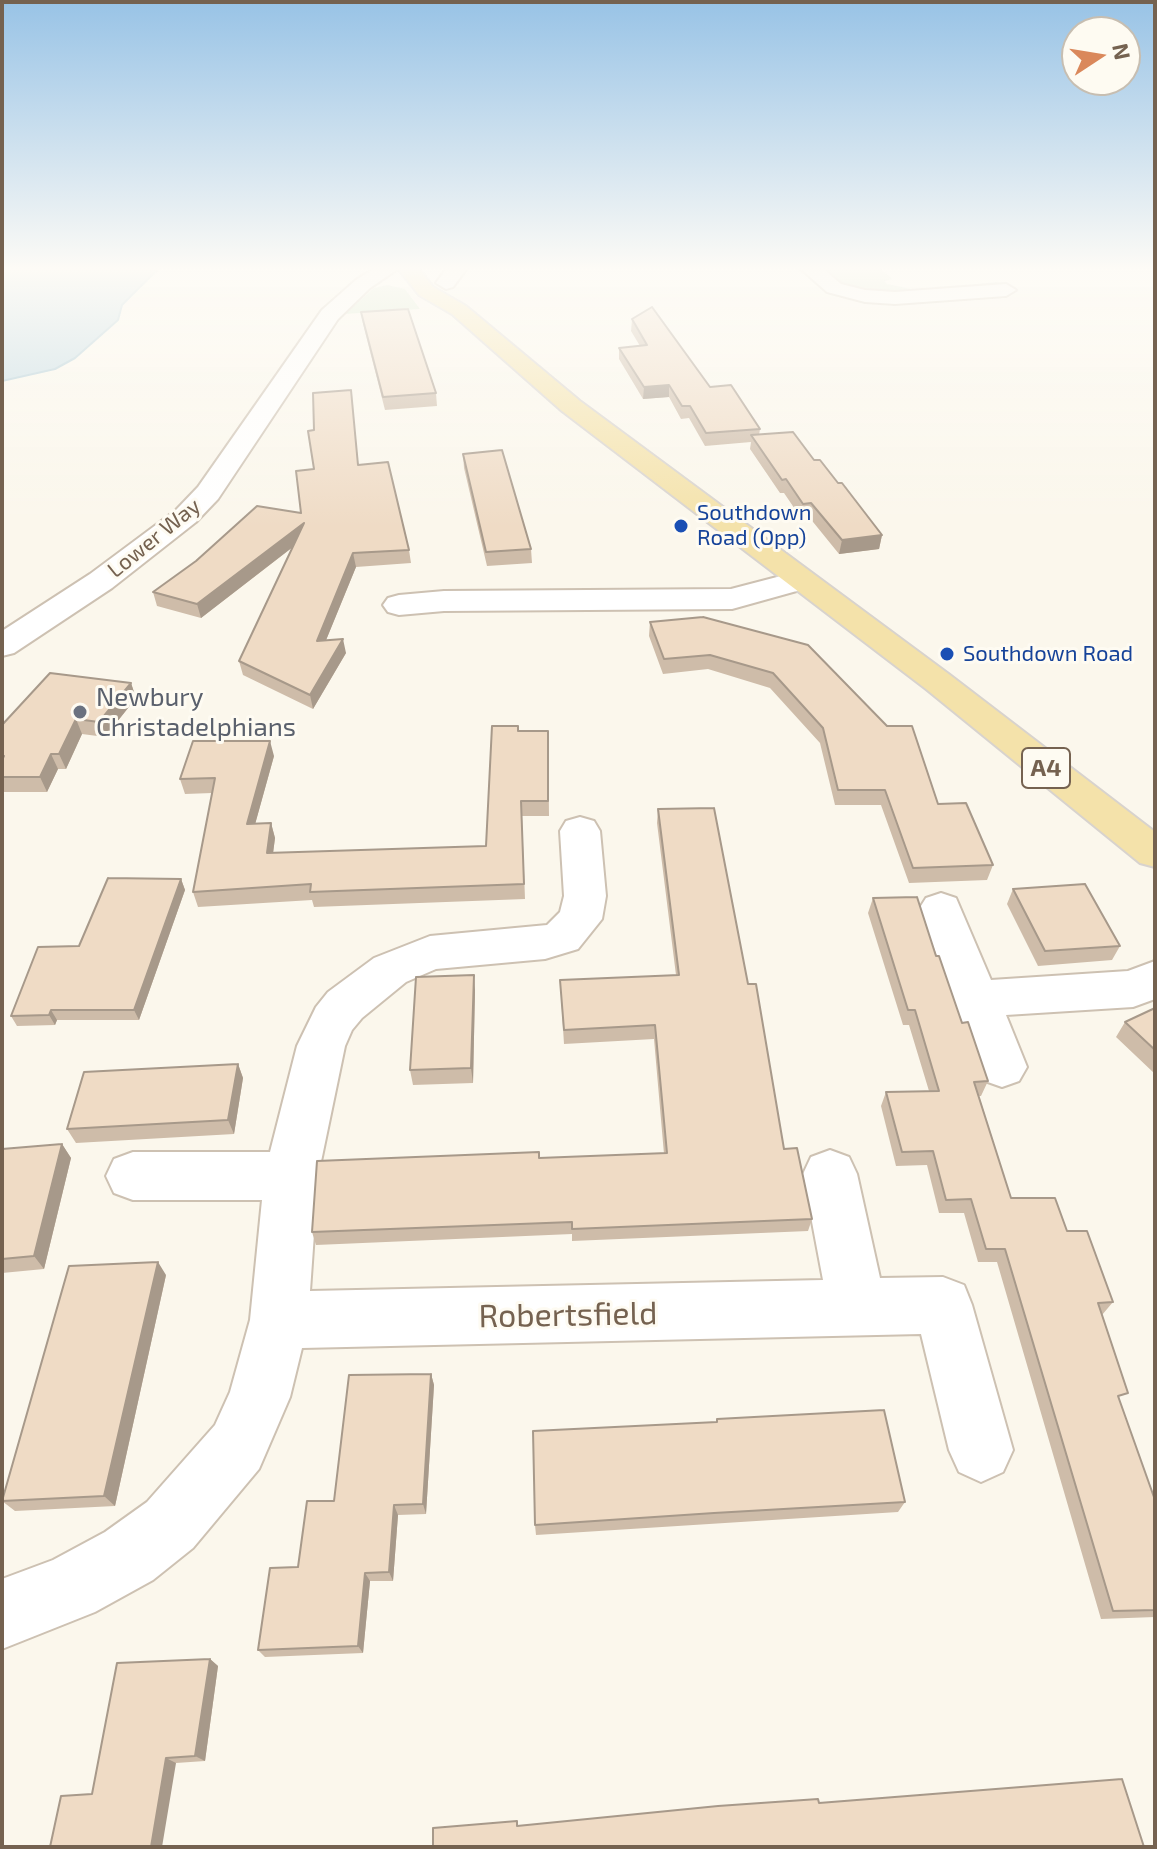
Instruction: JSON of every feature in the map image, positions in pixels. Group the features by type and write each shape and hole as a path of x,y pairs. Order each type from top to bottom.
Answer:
{"main road":[{"name":"A4","path":"511,354 571,406 938,682 1155,853"}],"street":[{"name":"Lower Way","path":"2,646 101,581 186,516 208,493 303,354"},
{"path":"399,605 444,601 732,599 800,580"},
{"path":"2,1614 71,1588 129,1556 170,1525 237,1447 259,1397 279,1320 291,1176 321,1046 339,1012 390,970 430,953 465,947 545,942 562,937 580,919 585,896 580,831"},
{"path":"941,909 1002,1067"},
{"path":"976,999 1133,989 1155,979"},
{"path":"830,1174 857,1308"},
{"path":"133,1176 291,1176"},
{"name":"Robertsfield","path":"279,1320 943,1305 981,1450"}],"water":[{"path":"2,354 79,354 55,369 2,381"}],"building":[{"path":"372,354 423,354 436,393 383,397"},
{"path":"623,354 686,354 710,387 731,385 760,429 706,433 690,406 682,406 669,385 644,387"},
{"path":"351,390 358,465 388,462 409,550 353,553 317,641 343,639 310,695 239,661 304,523 197,604 153,592 196,561 257,506 301,513 296,471 314,469 308,431 314,430 313,393"},
{"path":"793,432 814,460 820,460 838,483 842,483 882,535 842,540 811,503 803,504 786,479 782,480 751,435"},
{"path":"502,450 531,549 486,552 463,454"},
{"path":"703,617 808,645 887,726 912,726 938,804 966,803 993,865 913,868 885,790 838,790 823,728 773,673 710,655 664,659 650,622"},
{"path":"50,673 131,683 99,722 76,719 59,754 51,754 40,777 2,777 2,725"},
{"path":"492,726 518,726 518,731 548,731 548,801 521,801 524,884 310,892 311,884 193,892 215,778 180,779 193,741 270,741 247,824 271,823 267,853 486,846"},
{"path":"714,808 748,984 756,984 784,1149 797,1148 812,1219 572,1229 572,1222 312,1232 317,1161 539,1152 539,1158 667,1153 655,1025 564,1030 560,980 679,975 658,809"},
{"path":"108,878 181,879 134,1010 51,1010 49,1015 11,1016 38,947 79,946"},
{"path":"1085,884 1120,946 1045,951 1013,889"},
{"path":"917,897 936,956 939,956 962,1023 968,1022 988,1081 974,1082 1011,1198 1055,1198 1067,1231 1087,1231 1113,1302 1098,1303 1128,1393 1118,1396 1155,1500 1155,1610 1113,1611 1005,1249 986,1249 971,1199 946,1200 933,1151 902,1152 886,1092 939,1091 915,1010 908,1010 873,898"},
{"path":"474,975 471,1068 410,1070 416,977"},
{"path":"1155,1008 1155,1050 1125,1022"},
{"path":"238,1064 228,1120 67,1129 84,1072"},
{"path":"62,1144 34,1256 2,1259 2,1149"},
{"path":"158,1262 104,1496 2,1501 69,1266"},
{"path":"431,1374 423,1504 394,1505 389,1572 365,1573 358,1646 258,1650 270,1568 298,1567 307,1501 334,1501 349,1375"},
{"path":"884,1410 905,1502 535,1525 533,1431"},
{"path":"210,1659 195,1756 166,1758 151,1847 50,1847 61,1796 92,1794 117,1663"},
{"path":"1122,1779 1144,1847 433,1847 433,1828 517,1821 517,1826 718,1806 818,1799 819,1803"}],"place":[{"name":"Southdown Road (Opp)","path":"681,526"},
{"name":"Southdown Road","path":"947,654"},
{"name":"Newbury Christadelphians","path":"80,712"}]}
